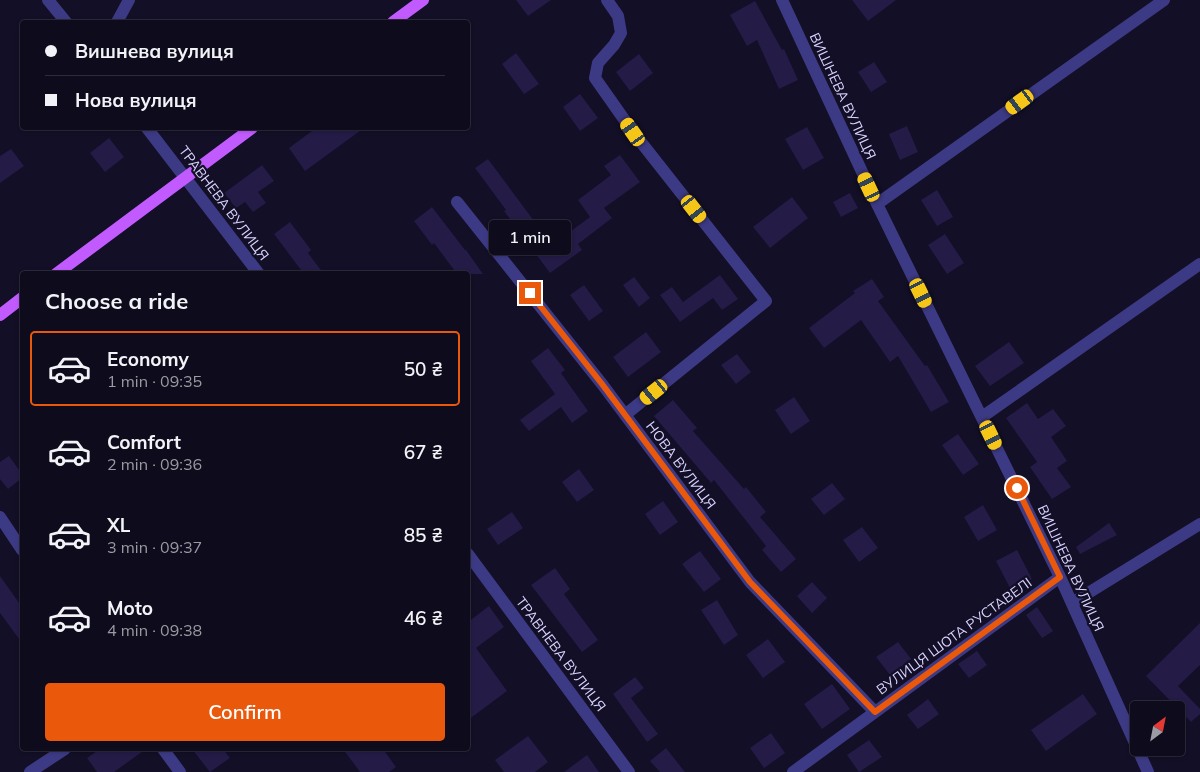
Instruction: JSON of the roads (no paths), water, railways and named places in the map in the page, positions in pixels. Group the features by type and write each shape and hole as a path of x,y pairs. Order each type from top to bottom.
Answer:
{"main road":[{"path":"396,20 423,0"},
{"path":"60,271 249,130"},
{"path":"0,315 20,300"}],"street":[{"path":"48,0 64,20"},
{"path":"118,20 129,0"},
{"path":"607,0 618,16 621,33 614,45 598,63 595,78 633,132 766,301 625,415"},
{"name":"ВИШНЕВА ВУЛИЦЯ","path":"782,0 877,204 1060,577 1148,772"},
{"path":"877,204 1164,0"},
{"name":"ТРАВНЕВА ВУЛИЦЯ","path":"150,130 257,271"},
{"name":"НОВА ВУЛИЦЯ","path":"457,202 625,415 750,582 875,712"},
{"path":"982,418 1200,264"},
{"path":"0,517 20,547"},
{"path":"1072,603 1200,524"},
{"name":"ТРАВНЕВА ВУЛИЦЯ","path":"470,557 630,772"},
{"name":"ВУЛИЦЯ ШОТА РУСТАВЕЛІ","path":"793,772 1060,577"},
{"path":"30,772 61,751"},
{"path":"164,751 180,772"}]}
